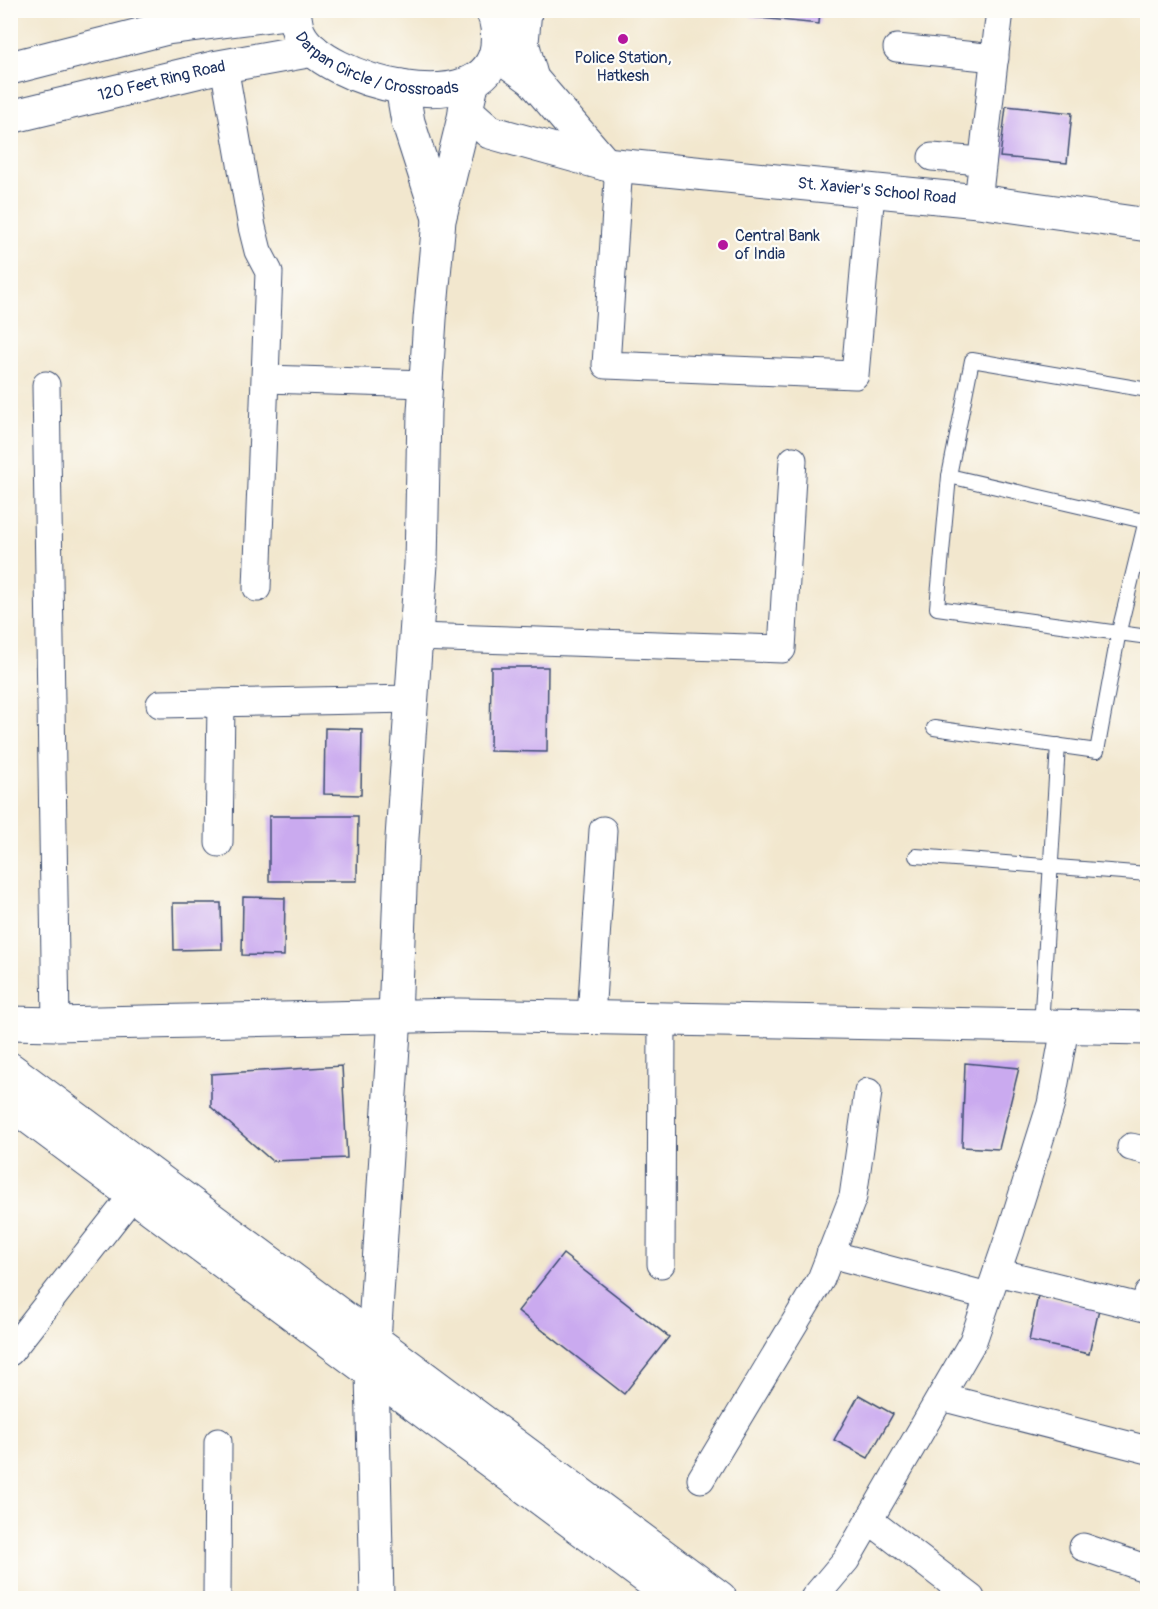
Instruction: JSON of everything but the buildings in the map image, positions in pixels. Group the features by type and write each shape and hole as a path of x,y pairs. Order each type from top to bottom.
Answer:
{"street":[{"path":"978,201 1000,10"},
{"path":"10,68 173,19 294,11"},
{"name":"Darpan Circle / Crossroads","path":"294,11 299,33 313,50 342,68 402,87 428,91 452,89 469,95 487,69 504,21"},
{"path":"504,21 532,79 612,165 606,365 855,375 871,192"},
{"path":"504,21 522,42 532,79"},
{"path":"897,48 995,58"},
{"name":"120 Feet Ring Road","path":"10,117 224,66 313,50"},
{"path":"224,66 252,227 258,251 269,272 257,588"},
{"path":"402,87 408,122 439,220"},
{"path":"377,1599 373,1356 395,1016 411,699 421,564 426,384 439,220 469,95"},
{"name":"St. Xavier's School Road","path":"469,95 490,132 612,165 978,201 1148,225"},
{"path":"932,157 982,162"},
{"path":"266,379 426,384"},
{"path":"46,385 56,1024"},
{"path":"416,637 782,650 793,460"},
{"path":"160,704 411,699"},
{"path":"219,843 221,703"},
{"path":"591,1017 603,830"},
{"path":"10,1023 56,1024 395,1016 663,1018 1148,1028"},
{"path":"661,1264 663,1018"},
{"path":"814,1599 846,1560 973,1341 1051,1104 1053,1027"},
{"path":"10,1069 373,1356 674,1599"},
{"path":"701,1479 821,1279 853,1197 868,1092"},
{"path":"10,1103 133,1195 373,1356 720,1599"},
{"path":"10,1352 133,1195"},
{"path":"830,1254 993,1284 1144,1308 1148,1294"},
{"path":"941,1397 1148,1450"},
{"path":"217,1599 218,1442"},
{"path":"869,1520 971,1599"},
{"path":"1083,1547 1148,1569"}],"lane":[{"path":"1148,390 972,360 950,476 937,608 1119,631 1148,637"},
{"path":"934,728 1097,751 1119,631 1147,518 950,476"},
{"path":"1053,1027 1050,868 1058,745"},
{"path":"916,856 1148,874"}],"place":[{"name":"Police Station, Hatkesh","path":"623,39"},
{"name":"Central Bank of India","path":"723,245"}]}
